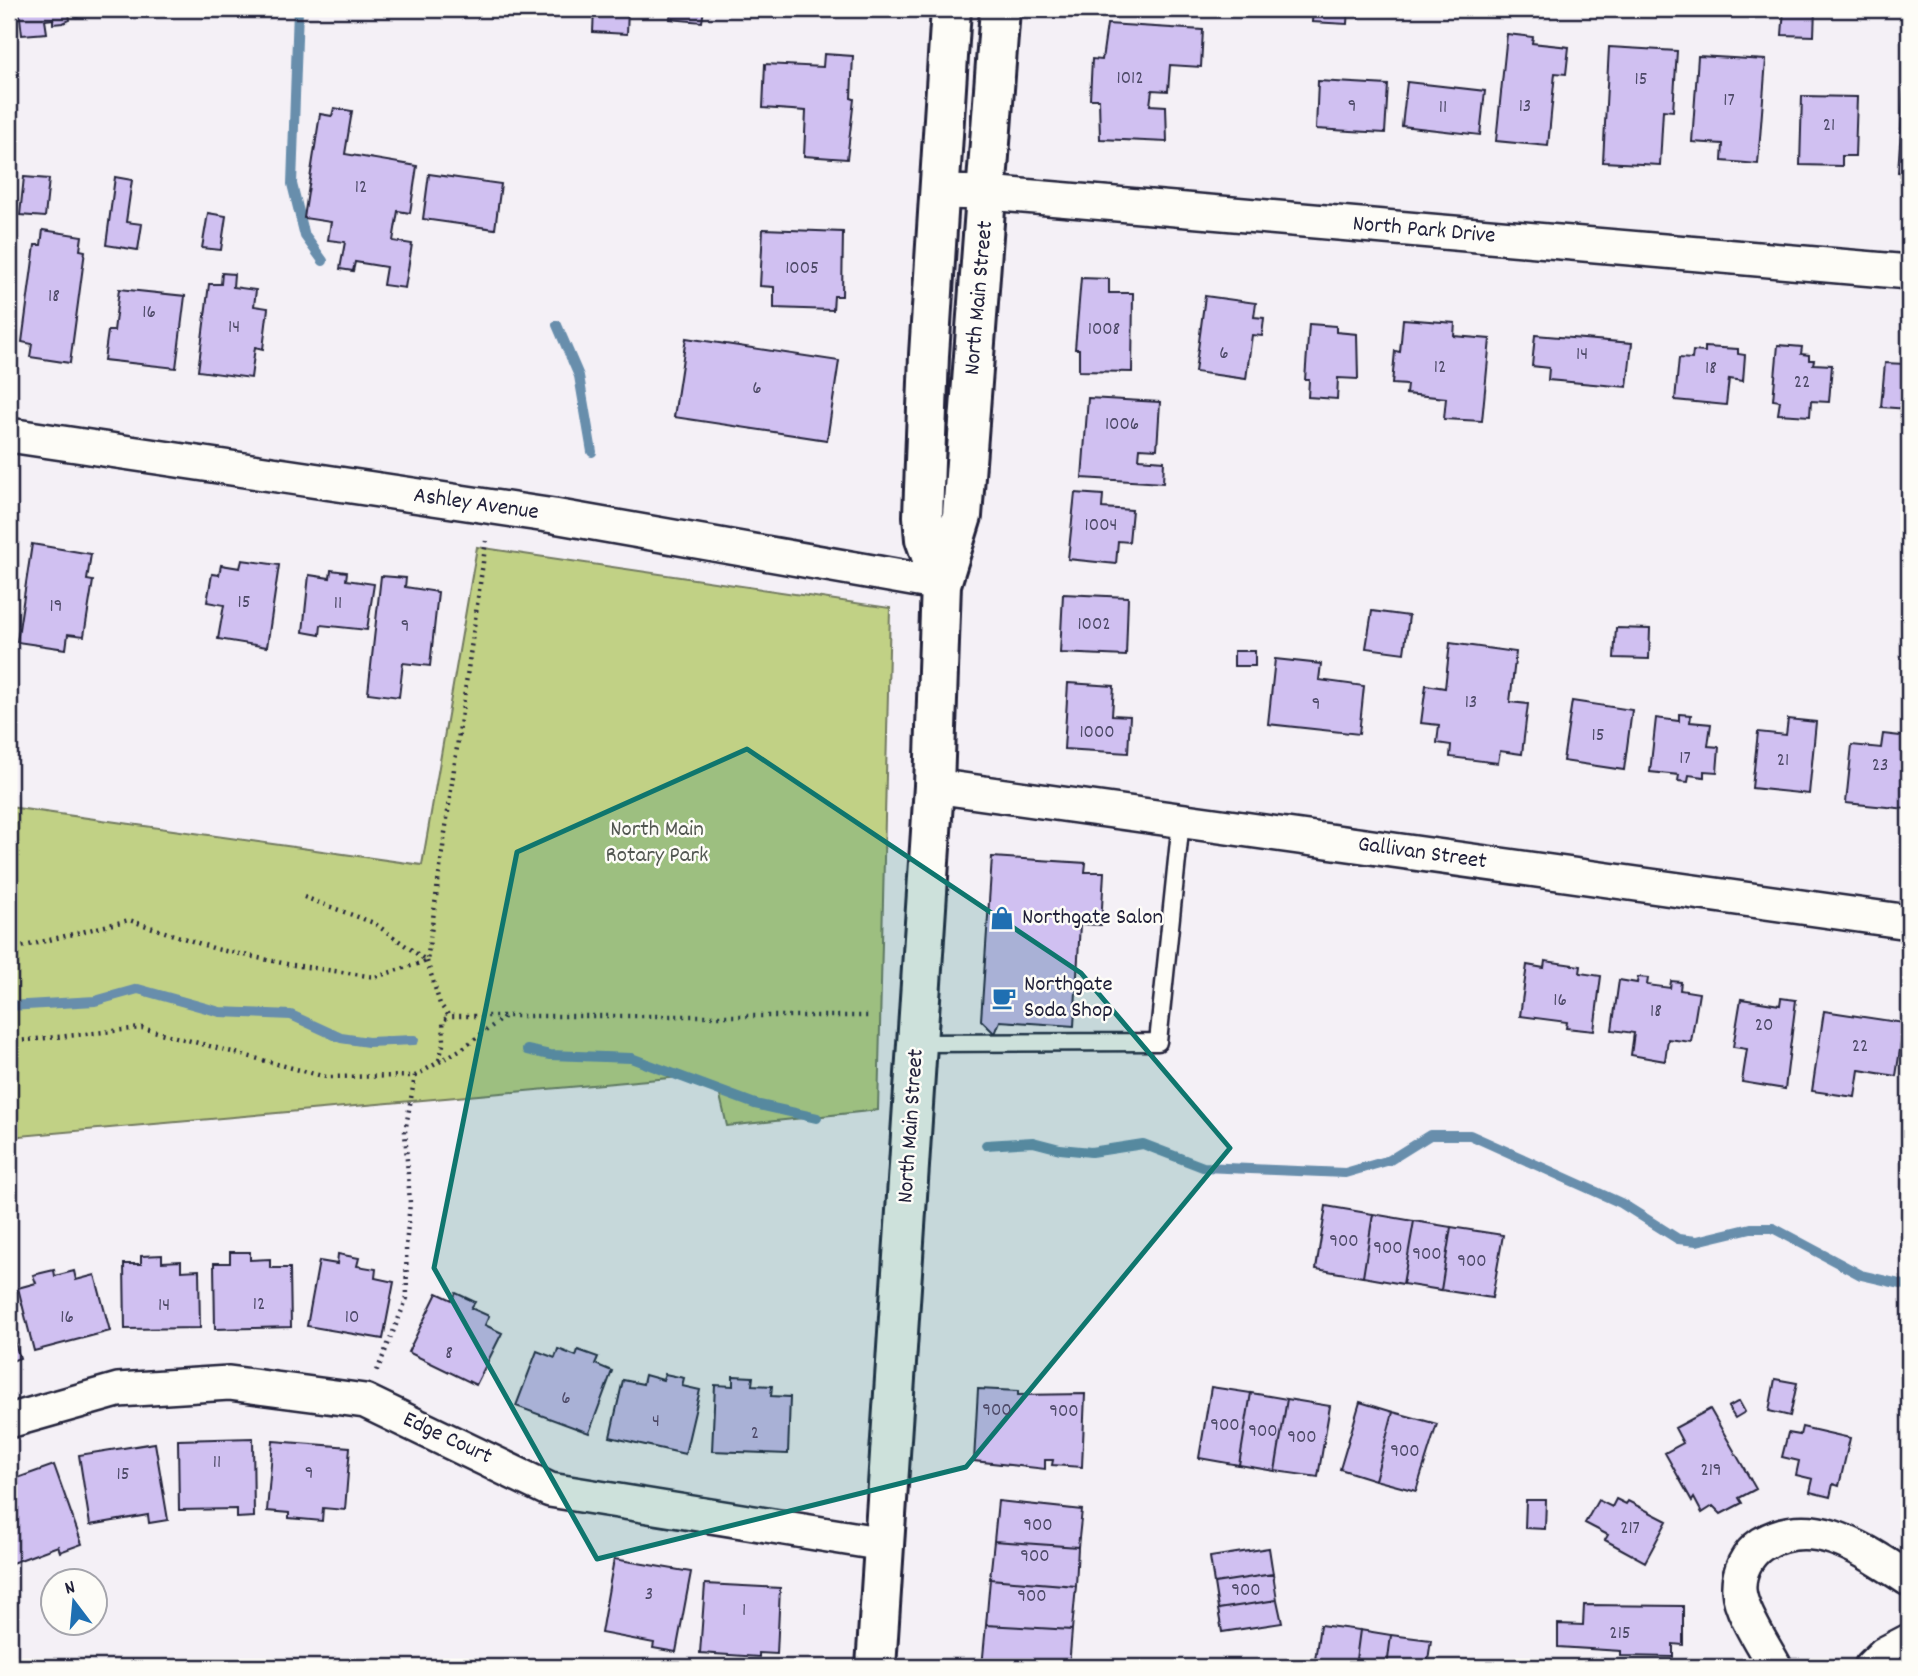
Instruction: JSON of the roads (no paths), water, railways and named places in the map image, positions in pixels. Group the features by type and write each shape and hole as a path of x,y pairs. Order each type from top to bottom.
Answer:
{"street":[{"name":"North Main Street","path":"941,584 925,539 923,516 951,9"},
{"name":"North Main Street","path":"876,1667 934,786 941,584 962,516 1000,9"},
{"name":"North Park Drive","path":"940,192 988,193 1909,272"},
{"name":"Ashley Avenue","path":"9,435 492,507 941,584"},
{"name":"Gallivan Street","path":"934,786 1909,922"},
{"name":"Edge Court","path":"9,1421 118,1390 229,1383 365,1401 465,1446 550,1490 884,1544"},
{"path":"1776,1667 1738,1591 1741,1569 1755,1549 1776,1536 1796,1532 1822,1533 1859,1548 1909,1579"},
{"path":"1871,1667 1884,1654 1909,1641"}],"lane":[{"path":"917,1044 1158,1042 1181,821"}],"waterway":[{"path":"298,9 292,184 305,236 323,261"},
{"path":"557,325 579,376 592,452"},
{"path":"9,1006 95,1001 138,989 220,1012 291,1015 341,1038 368,1042 414,1040"},
{"path":"527,1050 550,1055 631,1058 755,1104 817,1118"},
{"path":"986,1145 1033,1142 1060,1149 1091,1152 1143,1144 1203,1167 1345,1173 1390,1160 1430,1135 1470,1135 1621,1203 1678,1239 1697,1241 1751,1228 1773,1228 1861,1275 1909,1286"}],"place":[{"name":"Northgate Salon","path":"1002,918"},
{"name":"Northgate Soda Shop","path":"1004,998"}],"park label":[{"name":"North Main Rotary Park","path":"657,843"}]}
